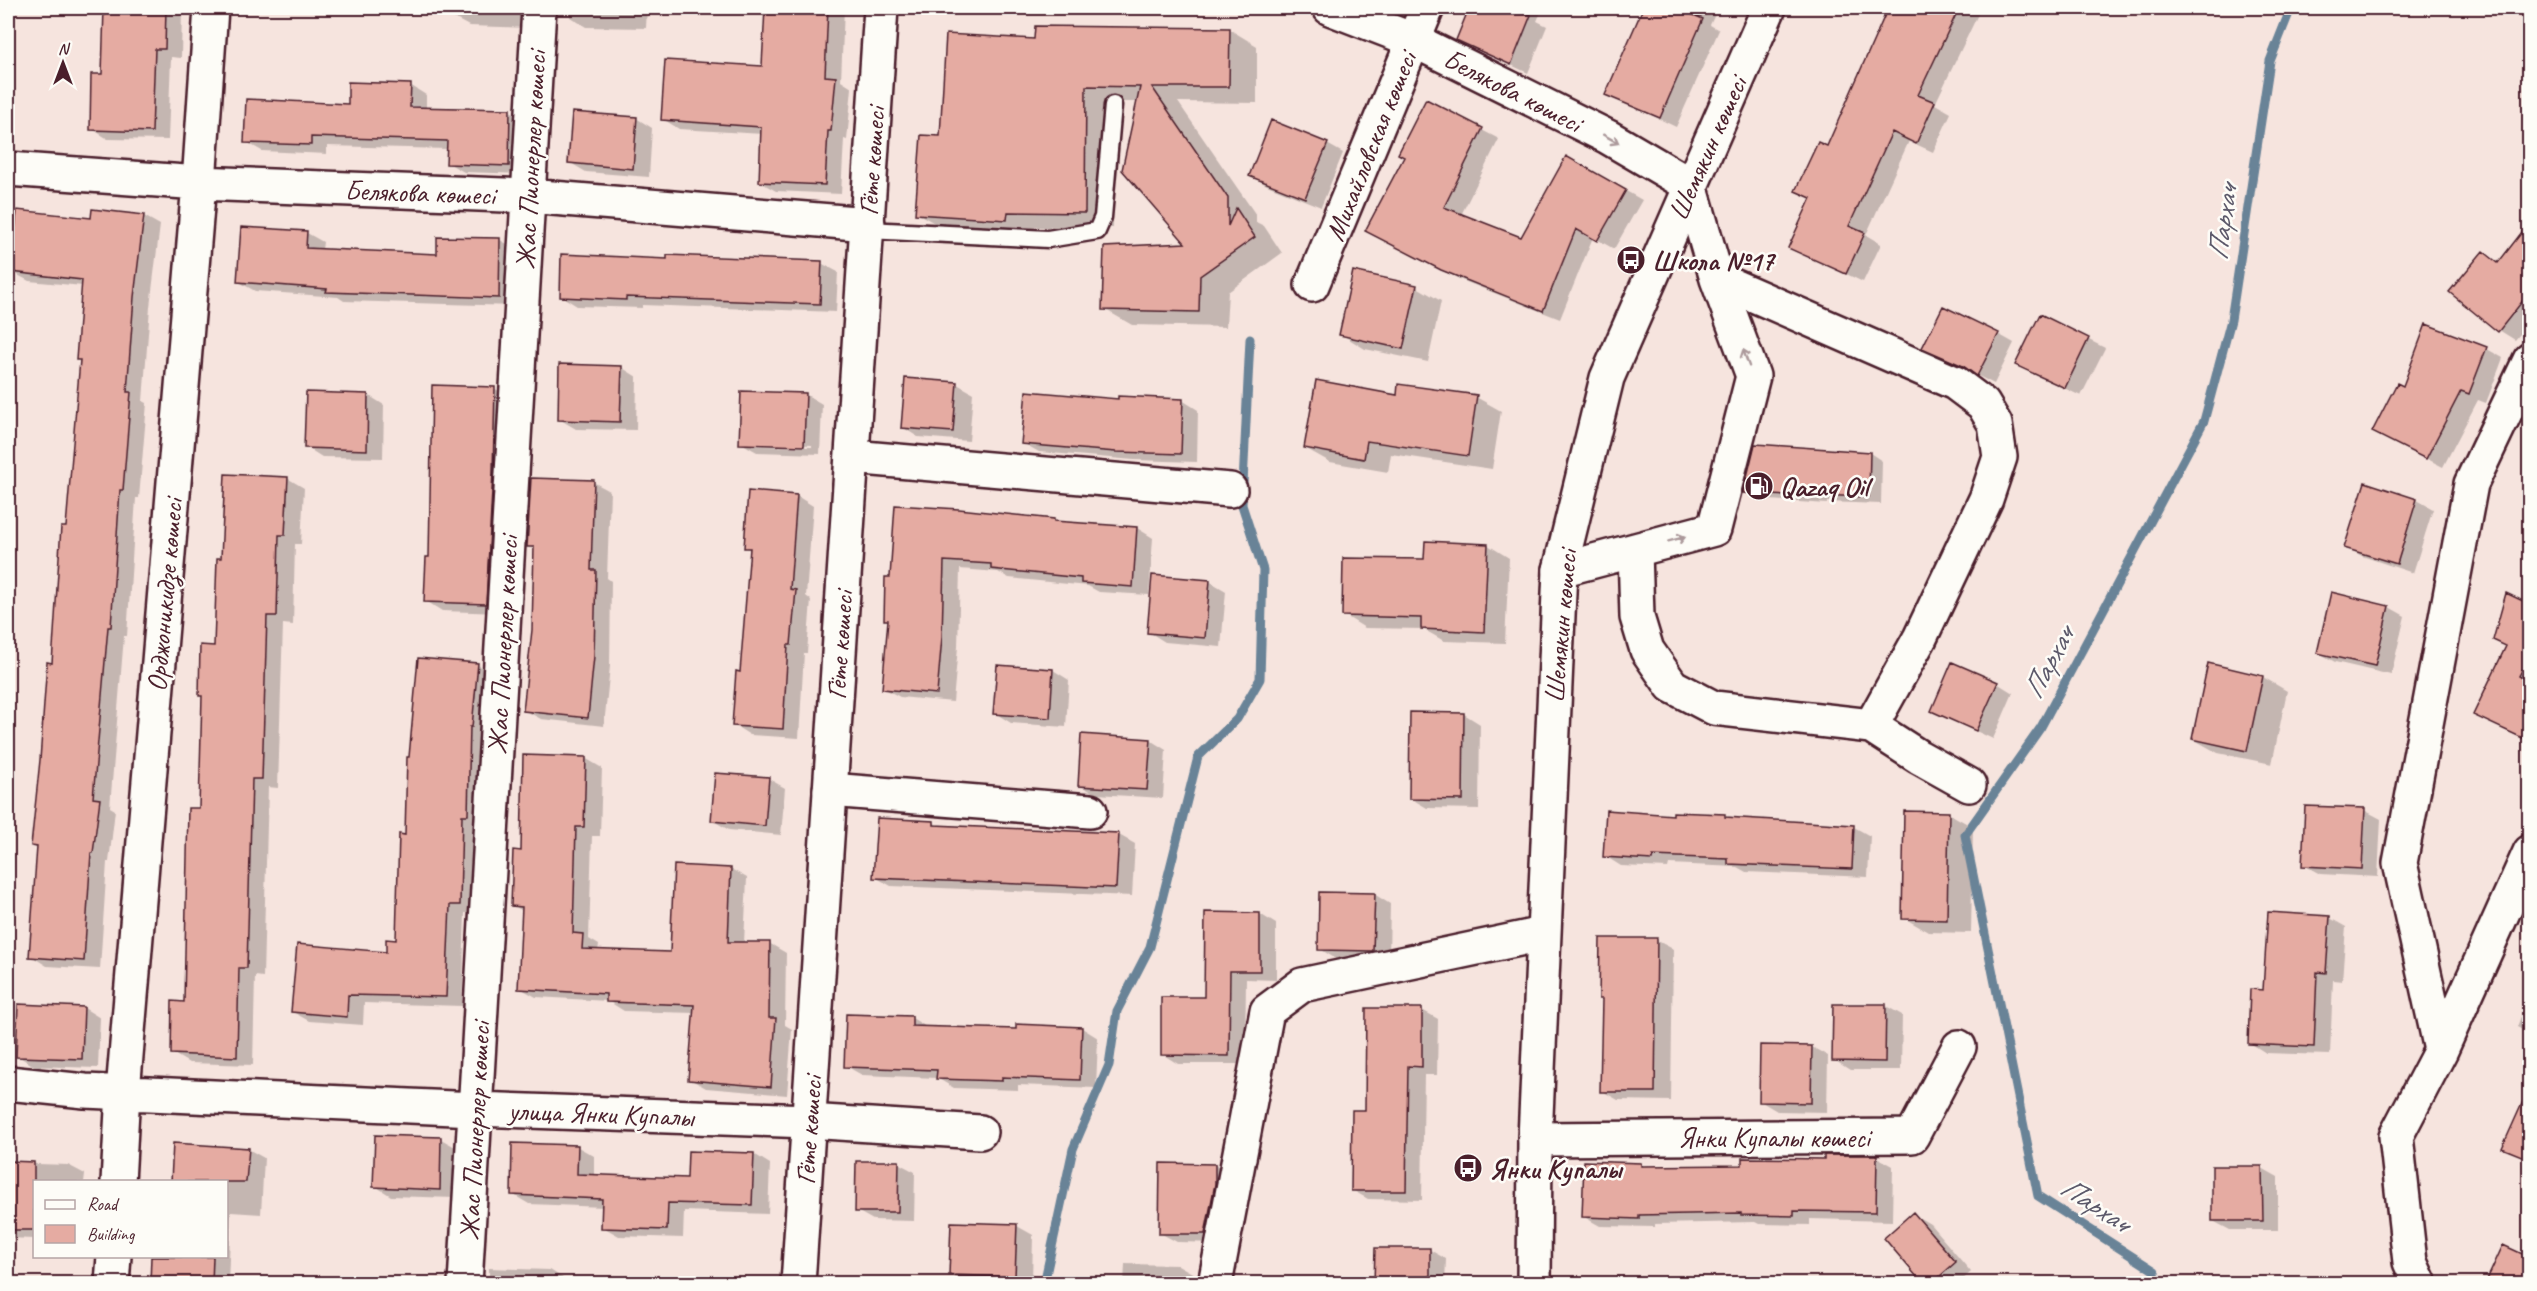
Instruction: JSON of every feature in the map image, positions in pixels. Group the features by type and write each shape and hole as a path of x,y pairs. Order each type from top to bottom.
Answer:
{"street":[{"name":"Орджоникидзе көшесі","path":"118,1180 123,1092 199,183 210,8"},
{"name":"Жас Пионерлер көшесі","path":"465,1284 539,8"},
{"name":"Гёте көшесі","path":"798,1284 881,8"},
{"name":"Белякова көшесі","path":"1330,8 1413,40 1608,137 1690,185"},
{"name":"Михайловская көшесі","path":"1312,285 1427,8"},
{"name":"Шемякин көшесі","path":"1534,1284 1535,1139 1560,570 1607,378 1769,8"},
{"name":"Белякова көшесі","path":"8,169 199,183 528,196 867,227"},
{"path":"1560,570 1714,529 1753,376 1717,279 1690,185"},
{"path":"1717,279 1954,383 1983,404 1995,424 2000,457 1986,499 1920,638 1871,726"},
{"path":"2441,1050 2400,863 2471,484 2529,360"},
{"path":"852,457 1230,489"},
{"path":"1635,550 1637,617 1647,650 1672,686 1714,708 1871,726 1919,757 1969,785"},
{"path":"830,790 1090,811"},
{"path":"2420,1284 2410,1262 2396,1136 2441,1050 2529,852"},
{"path":"1215,1284 1267,1011 1302,985 1543,934"},
{"name":"Янки Купалы көшесі","path":"1535,1139 1912,1136 1959,1047"},
{"name":"улица Янки Купалы","path":"8,1083 84,1091 808,1121 980,1132"},
{"path":"112,1284 114,1258"}],"lane":[{"path":"867,227 1048,239 1097,231 1103,217 1113,105"}],"building":[{"path":"104,8 166,8 165,49 155,49 152,132 90,130 91,74 102,74"},
{"path":"765,8 828,8 825,76 836,77 831,131 828,131 825,185 759,182 761,127 661,120 665,60 762,66"},
{"path":"1469,8 1511,8 1531,15 1511,65 1456,40"},
{"path":"1643,8 1676,8 1703,19 1660,118 1605,95"},
{"path":"1888,8 1959,8 1918,95 1935,102 1916,144 1892,132 1849,226 1865,233 1846,274 1788,248 1811,198 1795,191 1818,142 1827,146"},
{"path":"1035,26 1230,28 1229,87 1152,87 1228,198 1228,226 1236,208 1255,237 1200,276 1199,312 1102,310 1104,247 1185,243 1122,170 1140,87 1086,86 1085,213 1008,212 1007,220 915,214 921,135 940,136 946,34 1034,39"},
{"path":"348,82 411,84 410,107 510,109 509,166 446,164 447,141 311,137 311,145 244,143 246,99 348,104"},
{"path":"1426,99 1483,128 1444,207 1521,237 1566,156 1626,190 1597,241 1576,229 1543,311 1441,270 1365,231 1404,157 1398,154"},
{"path":"572,112 637,117 633,169 568,163"},
{"path":"1271,120 1328,143 1305,198 1249,176"},
{"path":"92,209 144,215 134,297 127,392 131,392 123,490 120,490 111,627 108,627 93,798 100,799 93,853 91,853 84,961 29,957 37,847 31,846 47,662 52,663 61,527 66,527 80,360 76,360 82,280 11,272 17,210 91,218"},
{"path":"2529,223 2529,293 2498,332 2449,292 2483,251 2498,263"},
{"path":"241,227 307,231 306,248 437,254 437,237 500,238 499,298 326,292 327,289 237,282"},
{"path":"561,254 667,259 667,255 822,261 820,304 560,297"},
{"path":"1353,271 1417,285 1403,349 1339,335"},
{"path":"1943,306 1999,333 1977,376 1963,366 1922,348"},
{"path":"2040,314 2089,338 2065,388 2015,365"},
{"path":"2426,324 2487,347 2469,394 2461,391 2426,459 2372,432 2397,383 2403,386"},
{"path":"559,364 622,366 620,422 558,420"},
{"path":"905,378 957,382 953,432 901,428"},
{"path":"1316,380 1397,395 1398,384 1477,395 1468,456 1367,441 1364,459 1304,448"},
{"path":"432,385 495,387 486,604 424,602 426,557 429,557"},
{"path":"741,391 806,393 804,446 739,444"},
{"path":"1026,391 1118,399 1118,396 1183,399 1181,454 1116,452 1021,444"},
{"path":"306,392 368,394 367,450 304,448"},
{"path":"1755,444 1870,452 1869,497 1815,495 1815,498 1743,493"},
{"path":"225,474 288,477 285,535 279,535 277,616 267,616 262,779 252,779 247,968 239,968 237,1057 171,1054 172,1001 184,1002 188,808 199,808 202,696 199,696 200,645 214,646 217,558 221,558"},
{"path":"531,478 594,480 591,570 596,570 594,656 588,718 523,711 532,630 534,547 527,547"},
{"path":"2365,482 2417,499 2397,564 2344,548"},
{"path":"748,491 797,495 790,589 796,590 791,645 788,645 783,729 732,726 736,671 740,672 750,548 744,548"},
{"path":"895,505 959,509 1054,519 1054,521 1137,527 1133,587 1081,583 1081,578 991,569 991,564 944,561 942,637 937,694 882,689 888,620 884,620 885,577 890,577"},
{"path":"1425,541 1488,544 1484,632 1421,629 1421,618 1342,616 1343,558 1424,559"},
{"path":"1152,575 1210,580 1205,638 1147,633"},
{"path":"2331,592 2389,606 2375,666 2317,653"},
{"path":"2506,593 2527,603 2529,598 2529,657 2519,676 2529,682 2529,741 2473,715 2506,646 2493,640"},
{"path":"418,658 478,663 472,727 470,727 468,815 462,815 460,905 450,905 446,997 348,995 347,1017 291,1012 297,944 386,952 386,939 396,940 399,834 405,835 407,757 409,757"},
{"path":"1952,662 1998,682 1976,731 1931,711"},
{"path":"2208,663 2263,676 2247,751 2192,739"},
{"path":"997,665 1053,669 1050,718 993,714"},
{"path":"1410,712 1464,713 1463,800 1409,799"},
{"path":"1081,734 1151,739 1147,790 1078,786"},
{"path":"523,755 586,757 584,827 576,827 573,933 583,934 582,949 670,952 674,865 731,868 728,942 770,942 769,1018 776,1018 771,1087 688,1080 694,1005 606,1002 606,994 518,989 522,907 511,906 513,850 521,851"},
{"path":"715,773 769,777 765,826 711,821"},
{"path":"2305,806 2365,808 2362,869 2302,866"},
{"path":"1606,810 1673,815 1673,812 1725,814 1725,817 1854,825 1852,869 1728,864 1728,859 1653,856 1652,860 1603,857"},
{"path":"1904,811 1949,812 1947,920 1902,919"},
{"path":"877,818 934,821 934,825 1119,833 1116,888 873,878"},
{"path":"1319,892 1375,893 1373,951 1318,950"},
{"path":"1205,912 1260,913 1260,971 1230,971 1229,1056 1161,1055 1161,997 1204,997"},
{"path":"2268,912 2330,916 2326,973 2317,972 2314,1047 2248,1044 2250,989 2263,990"},
{"path":"1600,938 1657,938 1655,1092 1600,1092 1602,999 1599,999"},
{"path":"18,1004 84,1007 82,1059 16,1057"},
{"path":"1833,1004 1886,1004 1885,1062 1832,1061"},
{"path":"1366,1008 1422,1008 1422,1067 1408,1066 1406,1191 1351,1191 1352,1110 1365,1110"},
{"path":"846,1014 912,1016 912,1026 1016,1029 1016,1024 1082,1027 1080,1080 1002,1077 1002,1081 936,1079 937,1070 844,1067"},
{"path":"1760,1045 1812,1046 1811,1103 1759,1102"},
{"path":"2529,1088 2529,1159 2502,1148"},
{"path":"375,1135 441,1137 440,1190 373,1187"},
{"path":"173,1143 249,1148 246,1182 171,1180"},
{"path":"512,1143 578,1145 577,1174 687,1178 688,1151 754,1153 752,1205 668,1203 667,1230 601,1228 602,1199 511,1195"},
{"path":"1824,1155 1877,1155 1876,1212 1794,1211 1794,1216 1741,1215 1741,1213 1639,1215 1639,1219 1582,1217 1584,1161 1641,1163 1641,1166 1742,1165 1742,1158 1824,1159"},
{"path":"8,1161 34,1162 33,1230 8,1230"},
{"path":"856,1161 899,1161 898,1212 855,1212"},
{"path":"1160,1163 1215,1164 1215,1184 1205,1234 1159,1234"},
{"path":"2212,1166 2262,1166 2263,1221 2212,1221"},
{"path":"1913,1212 1956,1262 1931,1284 1923,1284 1884,1238"},
{"path":"951,1222 1017,1224 1015,1277 949,1275"},
{"path":"2503,1245 2529,1257 2529,1284 2485,1284"},
{"path":"1375,1248 1430,1248 1430,1284 1374,1284"},
{"path":"151,1258 213,1258 212,1284 150,1284"}],"waterway":[{"name":"Пархач","path":"2156,1284 2155,1271 2038,1196 1965,835 2041,727 2204,421 2231,320 2270,61 2291,8"},
{"path":"1044,1284 1073,1149 1109,1065 1117,1011 1150,947 1198,757 1237,719 1260,679 1263,570 1242,505 1250,339"}],"place":[{"name":"Школа №17","path":"1631,260"},
{"name":"Qazaq Oil","path":"1759,486"},
{"name":"Янки Купалы","path":"1468,1168"}]}
